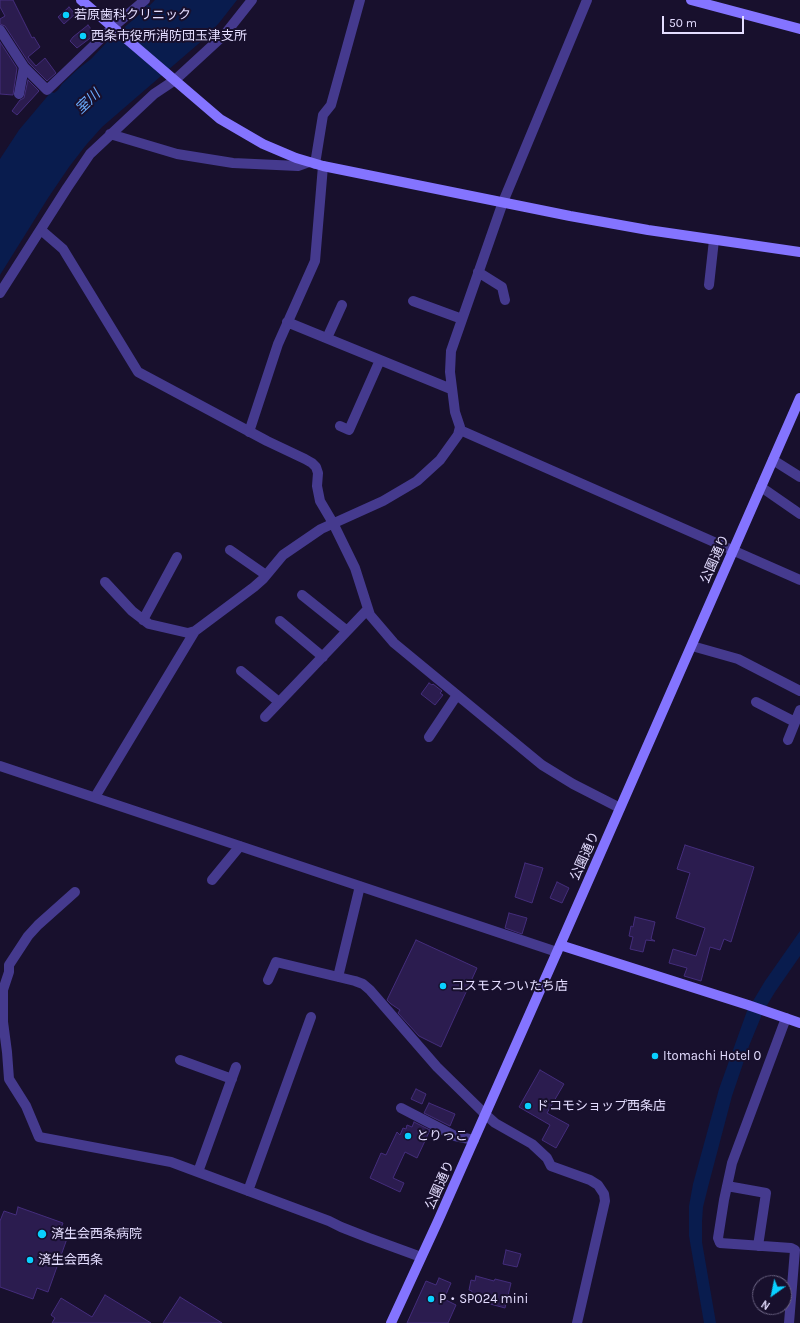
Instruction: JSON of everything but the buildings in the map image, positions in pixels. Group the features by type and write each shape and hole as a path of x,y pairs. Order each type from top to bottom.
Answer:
{"street":[{"path":"81,0 220,119 279,151 316,164 648,230 800,252"},
{"path":"0,293 90,154 171,77 225,34 252,0"},
{"path":"249,432 278,344 315,261 316,164 324,115 331,105 360,0"},
{"path":"95,797 195,631 242,597 263,579 283,555 321,529 383,501 417,482 440,460 451,446 460,430 451,389 451,352 503,202 587,0"},
{"path":"691,0 800,29"},
{"path":"0,30 24,67 46,90 115,29 144,1"},
{"path":"19,94 24,67"},
{"path":"110,134 177,154 233,163 298,166 316,164"},
{"path":"41,230 63,249 138,372 249,432 308,461 316,467 318,473 317,486 320,501 333,523 355,568 370,615 394,643 542,765 573,784 620,808"},
{"path":"709,285 714,240"},
{"path":"478,272 502,287 505,300"},
{"path":"413,301 462,319"},
{"path":"327,338 342,305"},
{"path":"287,322 451,389"},
{"path":"340,426 349,430 380,360"},
{"name":"公園通り","path":"391,1323 559,949 800,398"},
{"path":"460,430 800,580"},
{"path":"773,460 800,477"},
{"path":"761,487 800,514"},
{"path":"230,550 266,575"},
{"path":"142,620 177,557"},
{"path":"105,582 132,612 142,620 158,627 188,632 195,631"},
{"path":"302,595 347,631"},
{"path":"265,717 368,609"},
{"path":"280,621 322,657"},
{"path":"692,646 738,659 800,690"},
{"path":"241,671 279,702"},
{"path":"429,737 457,695"},
{"path":"756,702 795,722"},
{"path":"788,740 800,710"},
{"path":"0,766 360,886 559,949 748,1005 800,1023"},
{"path":"212,880 240,846"},
{"path":"338,977 360,886"},
{"path":"75,892 38,925 5,965 9,972 3,990 2,1006 9,1079 26,1106 39,1137 170,1162 329,1220 341,1227 421,1257"},
{"path":"268,980 276,962 363,984 370,990 437,1067 495,1123 532,1144 547,1158 551,1166 590,1180 598,1185 604,1194 604,1209 576,1323"},
{"path":"248,1191 311,1017"},
{"path":"786,1018 732,1162 718,1238 720,1243 795,1248 789,1323"},
{"path":"180,1060 232,1078"},
{"path":"198,1172 236,1067"},
{"path":"401,1108 455,1136 474,1140"},
{"path":"727,1186 766,1193 758,1246"}],"water":[{"name":"室川","path":"141,0 144,0 149,6 155,0 237,0 204,39 102,127 86,145 48,198 0,275 0,159 19,130 51,92 54,93 58,90 62,84 91,59 107,42 147,8"},
{"path":"800,931 800,956 763,1012 749,1046 732,1096 703,1207 702,1242 716,1323 704,1323 689,1236 689,1206 693,1184 719,1089 747,1011 765,981"}],"place":[{"name":"若原歯科クリニック","path":"66,15"},
{"name":"西条市役所消防団玉津支所","path":"83,36"},
{"name":"コスモスついたち店","path":"443,986"},
{"name":"Itomachi Hotel 0","path":"655,1056"},
{"name":"ドコモショップ西条店","path":"528,1106"},
{"name":"とりっこ","path":"408,1136"},
{"name":"済生会西条病院","path":"42,1234"},
{"name":"済生会西条","path":"30,1260"},
{"name":"P・SPO24 mini","path":"431,1299"}]}
